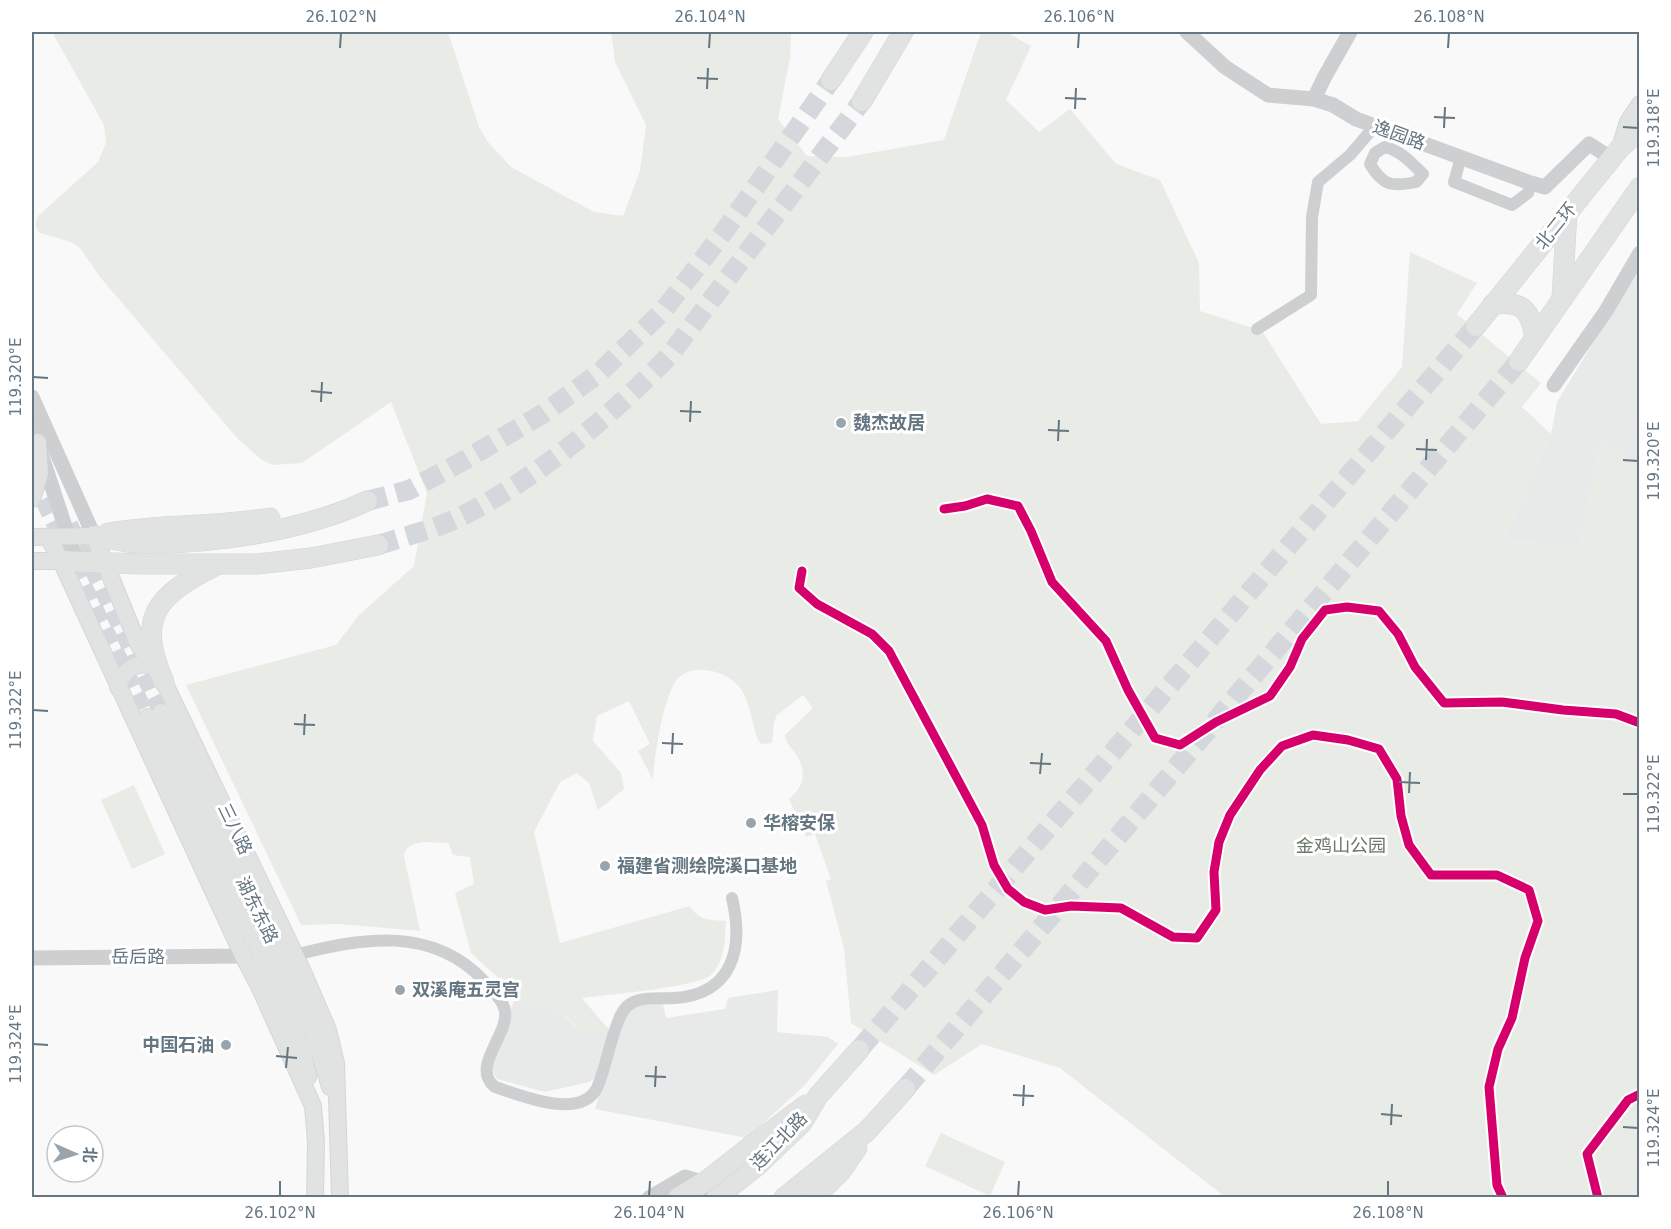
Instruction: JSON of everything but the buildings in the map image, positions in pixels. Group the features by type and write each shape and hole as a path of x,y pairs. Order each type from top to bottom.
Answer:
{"main road":[{"path":"831,80 863,32"},
{"path":"862,101 903,32"},
{"path":"1615,153 1628,122 1640,104"},
{"name":"北二环","path":"1476,326 1615,153 1640,130"},
{"path":"1519,361 1640,187"},
{"path":"1562,298 1567,212"},
{"path":"1521,269 1602,241"},
{"path":"1493,304 1519,305 1527,312 1535,338"},
{"path":"32,499 40,474 38,442"},
{"path":"40,537 94,536 137,543 228,538 317,521 368,501"},
{"name":"三八路","path":"94,536 138,644 158,674 318,1006 336,1063 340,1197"},
{"path":"40,537 68,560 118,687 243,956 263,994 313,1106 316,1142 313,1192"},
{"path":"32,561 257,564 378,545"},
{"path":"158,674 151,641 158,609 174,588 218,564"},
{"path":"118,687 122,677 131,668 142,664 158,674"},
{"name":"湖东东路","path":"313,1106 303,1052 292,1021 155,714 303,1008 320,1052 337,1114"},
{"name":"连江北路","path":"714,1197 758,1165 802,1123 818,1096 859,1050"},
{"path":"814,1197 837,1166 905,1089"},
{"path":"678,1197 709,1179 818,1096"},
{"path":"784,1197 837,1166"}],"street":[{"name":"逸园路","path":"1187,32 1225,67 1268,95 1314,99 1333,105 1356,120 1531,183"},
{"path":"1314,99 1350,32"},
{"path":"1257,329 1311,295 1312,216 1318,182 1350,155 1375,126"},
{"path":"1461,157 1454,182 1512,205 1528,193 1531,183 1545,187 1589,144 1615,153"},
{"path":"1554,385 1606,311 1640,253"},
{"path":"32,397 94,536"},
{"path":"32,426 68,537 68,560"},
{"path":"295,955 351,942 390,940 420,944 455,956 473,970 500,999 504,1010 504,1021 486,1067 491,1083 495,1087 547,1103 574,1103 584,1100 596,1088 617,1022 630,1004 646,999 687,997 710,989 722,980 729,964 736,935 732,898"},
{"name":"岳后路","path":"32,958 243,956"},
{"path":"649,1197 685,1177 695,1180 714,1197"}],"shaded area":[{"path":"1639,267 1639,465 1601,439 1580,549 1503,540 1551,434 1557,402"},
{"path":"778,990 777,1032 828,1037 838,1044 804,1086 747,1138 595,1109 615,1044 628,1013 633,1008 641,1005 663,1004 666,1018 725,1009 728,998"},
{"path":"516,994 535,1007 535,1011 552,1003 576,1027 610,1031 595,1078 589,1082 545,1092 497,1079 493,1072 493,1065"}],"green space":[{"name":"金鸡山公园","path":"52,32 448,32 479,127 487,141 511,167 594,212 623,216 640,171 646,125 615,62 611,32 791,32 790,58 778,119 807,156 847,157 944,140 981,32 1006,32 1031,46 1006,100 1039,132 1070,109 1116,164 1160,180 1199,263 1200,311 1262,331 1321,424 1358,421 1402,367 1410,252 1477,283 1457,314 1541,383 1522,407 1551,434 1503,540 1580,549 1601,438 1639,465 1639,1197 1225,1197 1060,1068 982,1044 934,1075 851,1023 844,948 826,881 831,879 815,834 806,837 789,799 801,785 803,774 800,762 785,735 813,708 803,695 777,715 772,743 761,744 741,689 730,678 710,671 689,671 676,681 671,689 660,729 653,780 638,751 650,744 629,701 597,716 593,741 621,773 624,789 598,810 589,783 577,773 560,782 534,832 560,943 690,906 701,917 726,921 722,957 711,975 671,987 582,998 610,1031 575,1034 576,1026 552,1003 535,1012 535,1007 520,1005 519,997 471,953 455,893 474,884 470,857 453,855 448,843 415,844 406,850 404,856 420,931 339,924 301,925 186,685 336,645 359,615 414,566 427,493 391,402 302,463 272,465 262,460 237,438 100,277 80,248 71,242 38,231 36,224 39,215 98,162 106,143 104,125"},
{"path":"134,785 165,854 132,869 101,800"},
{"path":"941,1133 1005,1162 990,1196 925,1166"}],"tunnel":[{"path":"367,501 409,490 463,461 544,413 599,373 663,311 726,229 831,80"},
{"path":"378,545 442,525 481,506 539,469 621,403 669,356 862,101"},
{"path":"859,1050 1476,326"},
{"path":"905,1089 1519,361"},
{"path":"32,478 148,717"},
{"path":"70,524 161,712"}],"cycle path":[{"path":"944,509 965,506 987,499 1018,506 1052,582 1106,641 1128,690 1155,738 1180,745 1216,722 1270,696 1290,667 1302,639 1325,610 1347,607 1379,611 1398,634 1415,667 1444,703 1502,702 1616,714 1640,723"},
{"path":"802,571 799,588 817,604 872,634 889,651 982,825 994,865 1008,889 1024,902 1045,910 1071,906 1121,908 1173,937 1197,938 1216,910 1214,872 1219,842 1230,815 1260,770 1282,746 1313,735 1348,740 1379,749 1397,779 1401,816 1409,845 1431,875 1497,875 1529,890 1538,921 1525,958 1512,1018 1498,1049 1489,1087 1497,1185 1503,1198"},
{"path":"1598,1198 1587,1154 1628,1100 1640,1094"}],"place":[{"name":"魏杰故居","path":"841,423"},
{"name":"华榕安保","path":"751,823"},
{"name":"福建省测绘院溪口基地","path":"605,866"},
{"name":"双溪庵五灵宫","path":"400,990"},
{"name":"中国石油","path":"226,1045"}]}
